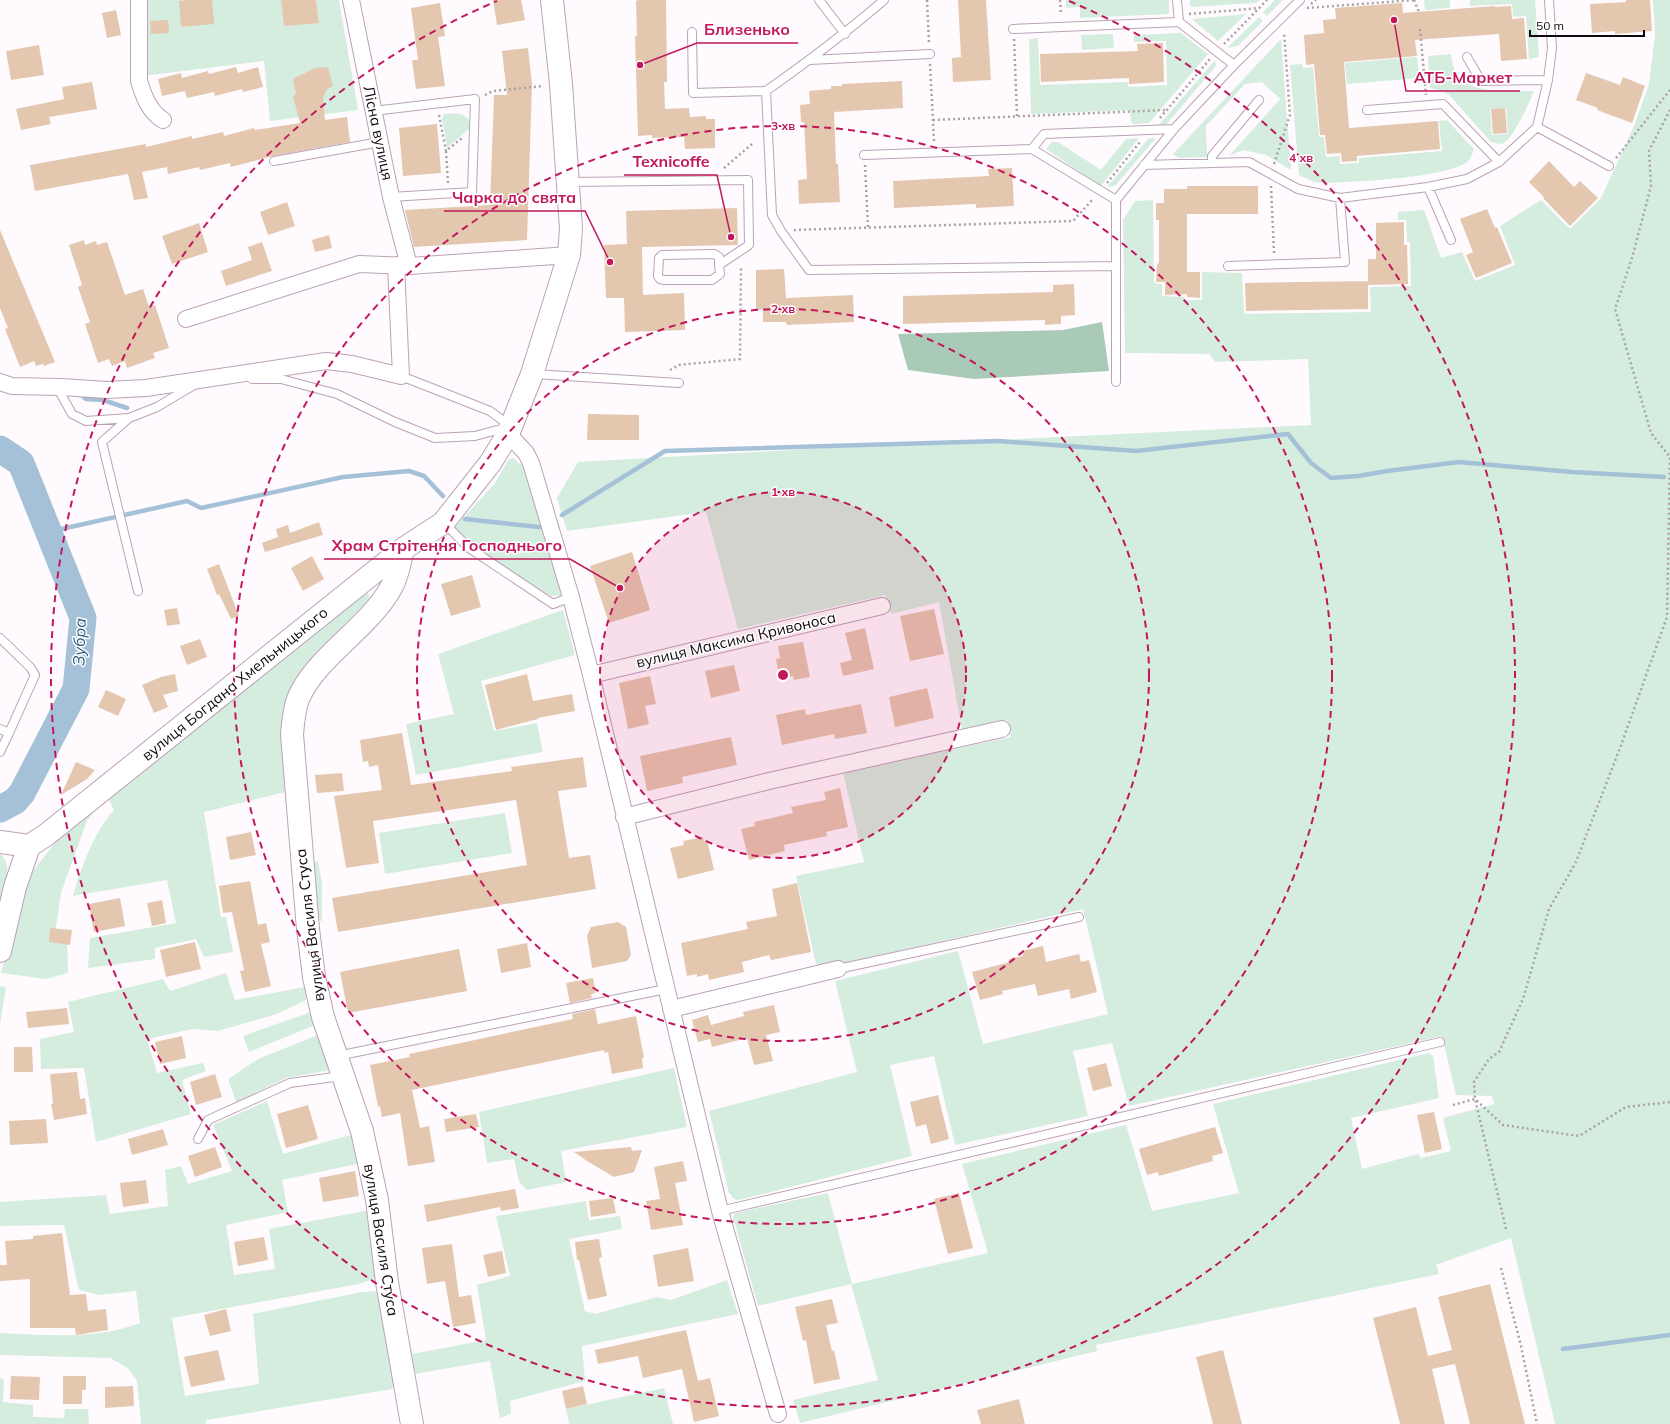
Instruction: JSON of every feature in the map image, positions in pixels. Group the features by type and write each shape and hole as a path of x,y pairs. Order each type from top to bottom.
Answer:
{"main road":[{"name":"вулиця Богдана Хмельницького","path":"29,846 46,835 403,549 443,523 491,462 510,430 532,374 569,255 571,228 561,84 552,0"},
{"name":"вулиця Василя Стуса","path":"403,549 397,573 391,587 372,614 314,673 298,699 293,718 292,734 307,921 314,977 321,1011 362,1131 376,1200 387,1282 412,1424"},
{"path":"0,842 29,846 15,887 0,952"}],"street":[{"path":"139,0 139,81 143,93 154,114 163,120"},
{"name":"Лісна вулиця","path":"351,0 392,197 403,266 401,376"},
{"path":"186,319 359,264 403,266 569,255"},
{"path":"0,382 12,386 57,386 107,390 146,388 326,361 352,364 401,376"},
{"path":"510,430 531,463 571,597 720,1211 778,1414"},
{"name":"вулиця Максима Кривоноса","path":"590,675 882,606"},
{"path":"624,817 777,779 1002,729"},
{"path":"671,1008 838,969"}],"lane":[{"path":"819,0 845,34"},
{"path":"692,32 693,93 766,91 845,34 884,0"},
{"path":"1177,0 1179,22"},
{"path":"1116,382 1116,200 1174,129 1234,65 1300,0"},
{"path":"1144,165 1249,162 1298,189 1340,198 1428,187 1467,179 1499,162 1537,127 1548,80 1552,48 1549,0"},
{"path":"1013,29 1179,22 1234,65"},
{"path":"810,60 930,54"},
{"path":"1467,57 1481,81 1548,80"},
{"path":"766,91 772,215 780,230 808,270 1116,266"},
{"path":"373,111 476,99 472,192 392,197"},
{"path":"1212,163 1212,156 1259,100"},
{"path":"1367,110 1443,104 1499,162"},
{"path":"1537,127 1609,166"},
{"path":"1032,149 1044,134 1174,129"},
{"path":"274,162 380,142"},
{"path":"864,155 934,151 1032,149 1116,200"},
{"path":"567,182 748,180 749,245 719,265"},
{"path":"1428,187 1451,240"},
{"path":"1228,266 1345,262 1340,198"},
{"path":"714,254 719,257 719,265 720,274 712,280 665,280 660,279 658,276 659,258 662,255 714,254"},
{"path":"532,374 679,383"},
{"path":"401,376 490,411 510,430"},
{"path":"57,386 72,414 86,421 128,418 157,407 204,379 281,379 337,394 395,422 435,438 475,436 510,430"},
{"path":"128,418 102,442 138,591"},
{"path":"443,523 469,548 553,604 571,597"},
{"path":"0,638 30,667 35,676 0,752"},
{"path":"0,729 8,734"},
{"path":"838,969 1079,917"},
{"path":"198,1139 208,1120 290,1083 339,1066 666,989"},
{"path":"720,1211 1440,1042"}],"path":[{"path":"927,0 934,151"},
{"path":"1060,0 1061,14"},
{"path":"1307,8 1414,0 1419,12"},
{"path":"1179,22 1190,14 1260,8"},
{"path":"1013,29 1017,116"},
{"path":"1420,29 1427,105"},
{"path":"1275,265 1271,174 1290,115 1284,31"},
{"path":"476,99 493,91 544,85"},
{"path":"1609,166 1670,90"},
{"path":"933,120 1167,110"},
{"path":"1506,1229 1475,1099 1474,1082 1489,1059 1499,1052 1523,999 1549,909 1576,862 1620,748 1667,617 1670,457 1651,433 1615,309 1632,258 1651,186 1649,151 1670,110"},
{"path":"444,113 439,115 446,152 448,194"},
{"path":"446,152 467,134"},
{"path":"710,180 752,144"},
{"path":"864,155 868,228"},
{"path":"648,382 679,365 740,359 741,268"},
{"path":"1475,1099 1503,1124 1580,1136 1626,1107 1670,1102"},
{"path":"1453,1105 1475,1099"},
{"path":"1501,1268 1521,1346 1537,1424"}],"green space":[{"path":"145,0 339,0 358,110 270,121 264,61 143,76"},
{"path":"1066,0 1169,0 1169,14 1080,18 1080,7 1066,8"},
{"path":"1190,0 1260,0 1256,3 1190,7"},
{"path":"1275,0 1283,0 1267,16 1263,12"},
{"path":"1424,0 1450,0 1450,8 1425,10"},
{"path":"1470,0 1535,0 1539,57 1529,59 1526,16 1513,17 1512,4 1470,6"},
{"path":"1653,0 1670,0 1670,1424 1555,1424 1511,1238 1436,1265 1439,1274 1096,1345 1097,1351 800,1423 793,1400 878,1380 851,1284 758,1306 733,1217 735,1213 828,1193 852,1284 988,1253 962,1164 1126,1125 1152,1211 1239,1193 1213,1104 1429,1053 1433,1056 1439,1098 1351,1118 1362,1169 1418,1154 1421,1158 1451,1151 1443,1118 1494,1104 1492,1096 1456,1095 1442,1036 1129,1106 1112,1043 1073,1051 1088,1116 955,1145 934,1056 890,1065 912,1156 739,1200 734,1199 729,1193 709,1111 857,1072 835,981 958,951 983,1044 1108,1014 1083,909 827,967 816,964 796,876 864,862 843,772 1011,737 1007,720 962,730 939,602 891,614 886,595 738,629 706,512 567,531 557,498 578,462 809,449 1311,425 1308,359 1215,362 1209,354 1125,353 1123,220 1135,201 1153,200 1154,283 1162,284 1162,296 1184,297 1185,300 1202,300 1202,272 1242,273 1244,314 1371,312 1370,287 1411,286 1410,242 1407,242 1406,220 1398,220 1398,212 1424,210 1441,258 1462,252 1475,281 1515,265 1500,226 1541,200 1570,229 1601,198 1634,126 1649,84 1655,34"},
{"path":"1246,14 1218,41 1192,19"},
{"path":"1259,17 1263,21 1238,46 1227,48"},
{"path":"1181,33 1208,54 1149,123 1133,124 1131,121 1130,110 1031,114 1029,39 1038,38 1040,85 1128,82 1128,87 1167,85 1166,41 1134,42 1134,35"},
{"path":"1113,34 1114,48 1082,50 1081,35"},
{"path":"1281,39 1291,170 1266,155 1243,150 1229,156 1280,99 1262,82 1245,84 1206,126 1207,157 1179,158 1173,154"},
{"path":"1451,54 1454,68 1461,78 1470,85 1481,89 1534,91 1521,119 1508,140 1501,144 1491,142 1449,95 1442,91 1430,88 1428,56","holes":["1506,108 1508,134 1492,135 1490,109"]},
{"path":"1417,57 1419,78 1347,84 1345,63"},
{"path":"1215,60 1216,66 1165,126 1158,126"},
{"path":"1302,64 1303,68 1313,67 1319,137 1324,137 1326,157 1340,156 1340,164 1359,163 1359,158 1442,151 1439,121 1447,120 1474,149 1469,160 1459,166 1423,175 1356,182 1314,182 1299,175 1290,65"},
{"path":"444,114 461,114 468,118 471,127 447,148 442,118"},
{"path":"1139,138 1101,186 1046,149 1052,142 1058,142 1101,170 1126,139"},
{"path":"1149,138 1156,138 1115,186 1107,187"},
{"path":"1102,322 1109,371 974,379 908,370 898,334 1063,330"},
{"path":"513,458 524,467 563,595 551,596 470,546 456,531 455,528 457,525 495,483 509,459"},
{"path":"366,592 369,595 369,603 288,706 281,738 285,792 204,812 221,917 226,917 233,952 204,957 196,939 155,948 155,959 88,968 90,938 176,923 167,880 73,896 84,863 94,840 114,810 108,798"},
{"path":"563,610 575,655 481,681 494,731 537,723 543,752 416,775 406,724 454,714 438,654"},
{"path":"98,806 87,821 61,893 55,934 67,938 68,973 46,979 1,973 25,881 61,835"},
{"path":"505,813 512,853 385,874 379,833"},
{"path":"0,854 7,866 7,884 0,917"},
{"path":"318,861 322,884 322,921 317,920 313,866 314,863"},
{"path":"226,973 235,1000 305,987 306,1000 277,1014 218,1031 193,1029 147,1039 157,1073 203,1063 206,1071 182,1080 191,1114 96,1142 84,1068 41,1069 40,1039 74,1032 68,1002 163,979 170,991"},
{"path":"0,986 6,987 0,1024"},
{"path":"311,1012 315,1025 249,1052 243,1036"},
{"path":"318,1035 331,1070 286,1078 236,1102 228,1079 258,1059"},
{"path":"674,1068 687,1127 561,1151 566,1182 527,1190 519,1182 514,1159 487,1163 479,1112"},
{"path":"267,1101 283,1154 354,1134 361,1163 282,1180 288,1212 226,1225 234,1275 275,1269 269,1229 365,1211 370,1215 378,1275 375,1278 359,1284 172,1318 185,1396 259,1384 253,1314 362,1292 376,1291 381,1294 394,1383 392,1389 206,1420 206,1424 141,1424 137,1381 128,1368 110,1358 0,1355 0,1333 53,1335 88,1334 106,1332 140,1323 136,1291 99,1295 79,1290 64,1225 0,1226 0,1202 106,1195 110,1214 168,1206 165,1170 181,1166 188,1184 232,1171 213,1125"},
{"path":"586,1201 589,1220 620,1216 622,1229 569,1239 585,1311 595,1314 657,1297 671,1300 727,1280 738,1314 582,1346 585,1381 510,1401 511,1414 500,1418 490,1361 415,1374 412,1354 486,1340 477,1285 510,1276 496,1216"},
{"path":"0,1378 4,1379 3,1402 33,1405 33,1417 64,1418 65,1409 88,1409 89,1424 0,1424"},
{"path":"664,1388 673,1424 569,1424 566,1409"}],"building":[{"path":"212,0 214,24 181,27 179,1"},
{"path":"281,0 316,0 319,23 284,26"},
{"path":"493,0 521,0 525,20 497,25"},
{"path":"666,0 667,82 664,82 665,109 689,108 690,117 706,116 706,119 715,119 715,148 685,149 684,137 652,138 652,135 638,136 635,36 637,36 636,1"},
{"path":"958,0 986,0 991,80 953,82 952,58 961,57"},
{"path":"1626,0 1650,0 1652,31 1615,34 1615,31 1592,33 1590,4 1626,2"},
{"path":"440,3 445,36 438,37 445,86 416,89 412,60 418,60 411,8"},
{"path":"1402,3 1403,13 1511,6 1512,19 1524,18 1527,59 1501,61 1499,34 1415,40 1417,56 1344,62 1349,128 1438,121 1440,149 1357,156 1357,161 1342,162 1341,153 1327,154 1325,135 1320,135 1314,64 1306,65 1304,35 1324,33 1323,20 1336,19 1335,8"},
{"path":"116,10 121,35 107,38 102,13"},
{"path":"168,20 169,33 151,34 150,21"},
{"path":"1163,43 1164,82 1129,84 1129,78 1041,82 1040,54 1138,51 1137,44"},
{"path":"39,45 44,75 11,80 6,51"},
{"path":"528,48 532,84 527,240 414,247 405,210 490,205 494,95 507,95 502,51"},
{"path":"236,67 238,73 258,67 263,87 243,92 242,89 215,96 214,92 187,98 185,91 162,96 158,79 181,73 182,78 208,71 209,74"},
{"path":"328,67 333,86 327,89 323,98 325,120 347,117 350,142 273,156 231,167 230,163 200,170 199,167 168,174 167,167 142,172 148,198 134,200 128,174 35,191 30,165 146,144 146,147 192,136 192,139 223,132 224,136 254,128 255,130 300,123 293,96 296,94 293,79 315,68"},
{"path":"1586,73 1620,85 1623,77 1645,86 1632,123 1597,110 1598,108 1576,100"},
{"path":"902,81 903,108 834,112 836,164 838,164 840,202 799,204 798,180 807,179 804,122 801,122 800,105 810,104 809,91 831,89 831,86 842,86 842,84"},
{"path":"92,82 97,109 49,117 51,124 21,130 16,109 64,99 62,87"},
{"path":"1505,108 1507,133 1493,134 1491,109"},
{"path":"437,124 441,173 403,176 399,128"},
{"path":"1549,161 1574,187 1580,181 1598,198 1570,226 1529,182"},
{"path":"1012,168 1014,206 976,208 976,204 894,208 893,181 989,176 988,169"},
{"path":"1187,186 1258,186 1258,214 1187,214 1187,272 1200,272 1200,298 1187,297 1187,294 1165,295 1165,282 1156,282 1157,264 1159,263 1159,220 1156,220 1156,203 1164,203 1164,189 1187,189"},
{"path":"287,202 295,226 268,235 260,212"},
{"path":"737,208 738,245 642,247 643,295 684,293 685,330 625,332 624,298 606,298 604,245 627,244 626,211"},
{"path":"1487,209 1495,228 1497,227 1512,263 1476,278 1466,255 1473,252 1460,219"},
{"path":"1404,222 1404,245 1407,245 1408,284 1368,285 1368,259 1376,259 1376,223"},
{"path":"199,223 208,252 172,264 162,236"},
{"path":"0,230 55,362 44,366 43,364 36,366 34,361 20,367 5,329 8,328 0,308"},
{"path":"329,235 332,248 315,252 312,240"},
{"path":"84,240 85,245 96,241 97,245 107,242 125,295 143,289 149,307 155,305 169,348 153,353 155,358 127,368 125,361 112,366 109,359 98,363 85,324 90,322 78,287 82,285 69,245"},
{"path":"262,242 272,271 226,286 221,271 252,260 248,247"},
{"path":"784,269 786,298 853,295 854,322 787,325 786,322 763,322 763,309 756,310 756,270"},
{"path":"1368,281 1368,309 1246,311 1245,283"},
{"path":"1074,284 1075,315 1061,316 1061,324 1045,325 1045,320 903,324 903,296 1053,292 1053,285"},
{"path":"588,414 639,415 639,440 587,440"},
{"path":"319,522 323,535 265,552 262,543 278,537 276,529 288,525 290,533"},
{"path":"632,552 650,610 609,623 590,566"},
{"path":"312,556 324,579 303,591 291,568"},
{"path":"219,564 239,616 231,619 219,594 217,595 207,569"},
{"path":"472,575 481,607 451,616 441,584"},
{"path":"177,608 180,624 167,626 164,610"},
{"path":"934,609 944,654 910,661 900,616"},
{"path":"865,628 874,669 843,676 840,663 852,660 845,633"},
{"path":"200,639 207,657 187,665 180,646"},
{"path":"803,642 810,677 794,680 793,676 784,678 783,669 778,670 776,659 780,658 778,646"},
{"path":"734,665 740,691 711,698 705,671"},
{"path":"175,674 178,691 163,695 168,707 154,713 142,685 161,677"},
{"path":"527,674 533,701 572,694 575,711 538,718 496,730 485,685"},
{"path":"650,676 656,704 645,706 649,724 628,729 619,683"},
{"path":"927,688 934,718 895,727 889,697"},
{"path":"106,690 126,699 118,716 98,707"},
{"path":"861,704 867,733 835,739 834,734 782,745 776,715 805,709 806,715"},
{"path":"402,733 411,785 512,771 511,767 583,757 587,787 558,791 569,858 590,855 596,889 338,932 332,898 527,865 516,800 373,821 379,863 346,868 334,796 382,790 378,765 369,767 368,761 363,762 360,740"},
{"path":"731,737 737,765 682,777 683,783 647,791 640,756"},
{"path":"76,762 95,770 87,779 61,795"},
{"path":"342,773 344,791 317,793 315,775"},
{"path":"840,788 848,827 826,832 827,836 784,845 785,851 749,860 741,829 755,826 754,822 793,813 791,807 826,800 824,792"},
{"path":"251,832 256,855 230,860 226,837"},
{"path":"703,837 704,841 707,840 714,870 678,879 670,848 684,845 683,841"},
{"path":"250,881 258,925 266,923 270,942 261,944 271,986 245,992 240,971 244,970 232,912 223,913 219,886"},
{"path":"797,883 811,952 771,960 769,955 742,962 744,972 709,980 708,974 697,977 697,974 687,976 681,943 748,929 746,922 777,916 772,889"},
{"path":"120,898 125,926 94,932 89,904"},
{"path":"162,900 166,923 152,926 147,903"},
{"path":"618,922 626,927 631,955 627,961 592,968 587,936 591,927"},
{"path":"50,928 72,930 70,945 49,942"},
{"path":"195,942 201,969 166,977 160,950"},
{"path":"527,943 531,967 501,973 497,949"},
{"path":"1043,946 1046,962 1079,954 1081,962 1089,960 1097,992 1071,999 1069,989 1038,996 1035,984 1002,991 1003,994 980,1000 972,972 1010,962 1009,959 1023,956 1022,951"},
{"path":"459,949 467,991 348,1013 340,972"},
{"path":"593,978 596,993 591,994 592,998 570,1003 566,983"},
{"path":"774,1005 780,1032 766,1035 773,1061 754,1065 747,1038 712,1047 710,1039 698,1042 692,1020 708,1015 711,1025 744,1016 743,1012"},
{"path":"67,1008 69,1024 28,1028 26,1012"},
{"path":"595,1009 598,1024 636,1016 644,1058 642,1058 643,1068 612,1074 608,1052 604,1053 604,1050 412,1090 420,1128 429,1126 435,1162 408,1166 400,1113 382,1117 380,1106 378,1107 370,1065 410,1057 409,1054 573,1019 572,1014"},
{"path":"182,1036 186,1058 160,1064 155,1042"},
{"path":"14,1047 32,1047 33,1072 14,1072"},
{"path":"1106,1063 1112,1086 1093,1091 1087,1068"},
{"path":"77,1072 80,1099 85,1098 87,1114 54,1120 51,1104 53,1104 50,1074"},
{"path":"215,1074 222,1097 196,1105 190,1082"},
{"path":"938,1095 949,1139 931,1144 926,1124 916,1127 910,1102"},
{"path":"308,1105 318,1139 286,1148 277,1114"},
{"path":"1434,1112 1442,1149 1425,1153 1417,1115"},
{"path":"476,1114 479,1127 446,1132 444,1119"},
{"path":"46,1119 48,1143 10,1145 9,1121"},
{"path":"1215,1127 1223,1153 1212,1156 1213,1161 1159,1176 1158,1172 1147,1175 1139,1149"},
{"path":"163,1129 168,1145 132,1155 128,1139"},
{"path":"215,1147 222,1167 195,1177 188,1156"},
{"path":"631,1147 632,1151 642,1150 634,1172 614,1177 574,1152"},
{"path":"683,1161 687,1181 675,1183 683,1225 651,1230 646,1201 660,1199 654,1167"},
{"path":"355,1171 359,1196 323,1202 319,1178"},
{"path":"146,1180 149,1203 123,1207 120,1183"},
{"path":"515,1189 519,1208 501,1211 500,1207 427,1222 424,1205"},
{"path":"959,1193 973,1248 948,1254 934,1199"},
{"path":"613,1198 616,1213 591,1217 589,1201"},
{"path":"62,1233 70,1295 86,1294 88,1311 106,1309 108,1330 76,1335 75,1328 30,1328 30,1279 0,1281 0,1265 7,1265 5,1241 33,1239 33,1236"},
{"path":"264,1237 268,1260 238,1266 234,1242"},
{"path":"599,1239 602,1257 599,1258 607,1296 588,1300 579,1260 577,1260 575,1242"},
{"path":"452,1244 459,1297 471,1295 476,1323 453,1327 445,1281 427,1284 422,1248"},
{"path":"688,1248 694,1281 658,1287 653,1255"},
{"path":"502,1251 506,1273 488,1277 483,1255"},
{"path":"1490,1284 1525,1424 1470,1424 1455,1364 1432,1369 1445,1424 1400,1424 1373,1318 1416,1307 1428,1356 1452,1350 1438,1297"},
{"path":"832,1299 838,1323 826,1325 832,1351 834,1350 840,1379 814,1384 806,1340 803,1341 795,1307"},
{"path":"226,1309 231,1331 210,1336 204,1315"},
{"path":"686,1330 698,1381 710,1378 719,1416 694,1422 682,1369 643,1378 638,1356 598,1364 595,1350"},
{"path":"218,1350 225,1380 191,1387 184,1357"},
{"path":"1223,1350 1242,1424 1213,1424 1196,1357"},
{"path":"11,1376 40,1377 39,1400 10,1399"},
{"path":"63,1376 86,1376 86,1390 82,1390 82,1404 63,1404"},
{"path":"133,1386 134,1406 105,1408 105,1387"},
{"path":"583,1386 587,1404 566,1409 562,1391"},
{"path":"1019,1399 1025,1424 981,1424 977,1410"}],"waterway":[{"path":"79,393 86,399 103,400 127,408"},
{"path":"562,515 665,451 998,441 1136,451 1288,434 1311,463 1331,478 1358,476 1459,462 1572,472 1664,477"},
{"name":"Зубра","path":"0,449 21,463 83,618 76,689 22,793 15,801 0,809"},
{"path":"48,532 187,501 201,508 343,477 409,471 424,476 443,496"},
{"path":"465,519 539,527"},
{"path":"1563,1349 1670,1335"}],"place":[{"name":"АТБ-Маркет","path":"1394,20"},
{"name":"Близенько","path":"640,65"},
{"name":"Texnicoffe","path":"731,237"},
{"name":"Чарка до свята","path":"610,262"},
{"name":"Храм Стрітення Господнього","path":"620,588"}]}
